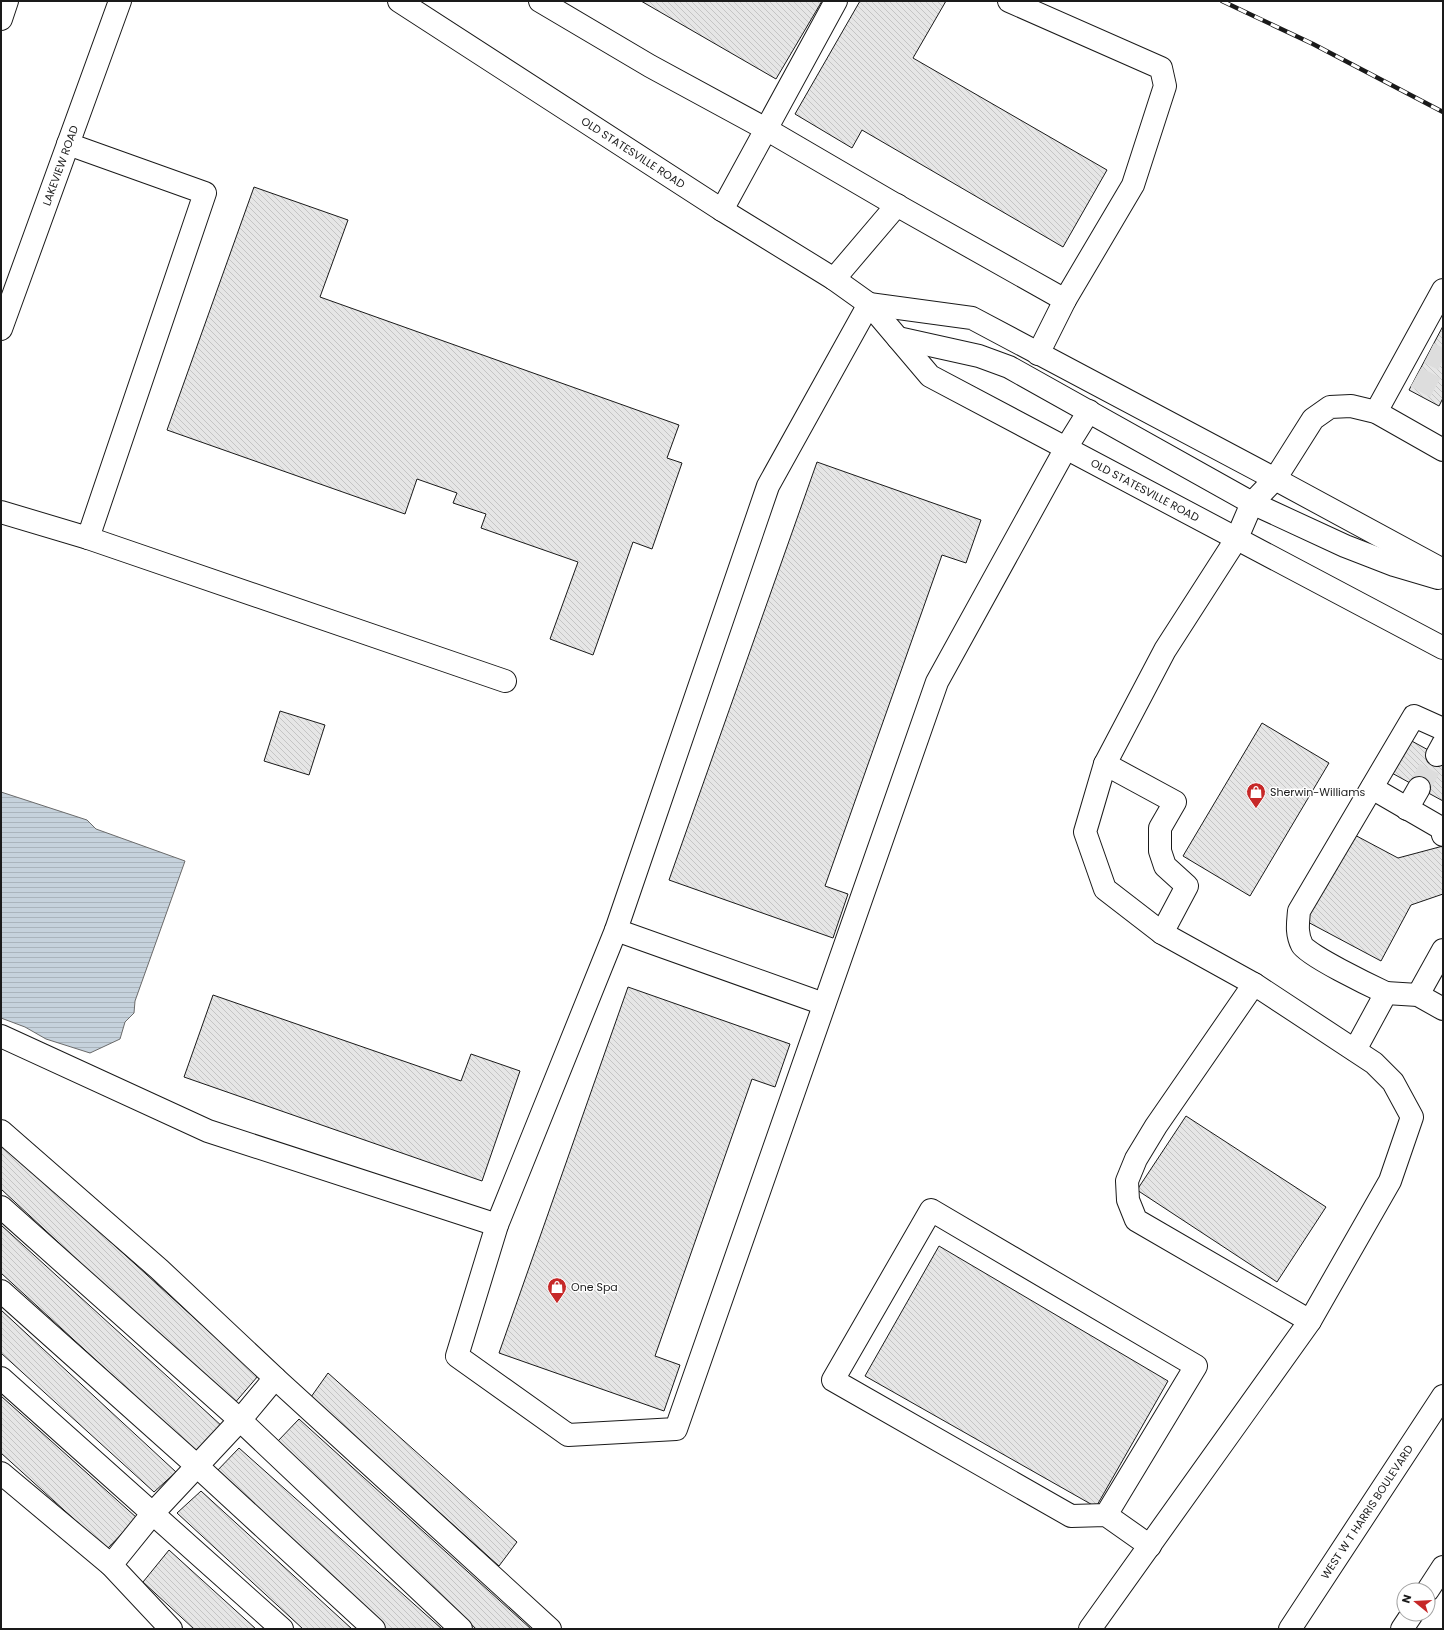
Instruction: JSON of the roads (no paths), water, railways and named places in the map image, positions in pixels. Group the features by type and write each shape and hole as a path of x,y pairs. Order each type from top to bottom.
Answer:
{"main road":[{"path":"1,19 7,1"},
{"name":"LAKEVIEW ROAD","path":"1,329 120,1"},
{"name":"OLD STATESVILLE ROAD","path":"399,1 722,210 834,279 869,304 930,376 1443,648"},
{"path":"540,1 650,66 766,129 1065,300"},
{"path":"722,210 836,1"},
{"path":"1010,1 1161,68 1165,86 1133,185 1065,300 1038,354"},
{"path":"68,144 205,193 88,538"},
{"path":"834,279 897,205"},
{"path":"1376,412 1408,372 1421,348 1440,302"},
{"path":"869,304 768,486 616,930 497,1225 457,1356 568,1435 676,1429 937,682 1066,448 1088,411"},
{"name":"OLD STATESVILLE ROAD","path":"869,304 972,318 1443,570"},
{"path":"898,338 987,358 1009,367 1252,503 1300,526 1366,554 1394,565 1443,580"},
{"path":"1090,1629 1310,1321 1390,1181 1412,1117 1393,1082 1374,1063 1254,984 1162,933 1105,889 1085,832 1105,764 1165,650 1237,538 1252,503 1275,479 1313,420 1330,407 1351,406 1376,412 1443,450"},
{"path":"1,512 88,538 505,681"},
{"path":"1443,729 1414,716 1299,911 1297,929 1302,946 1319,958 1386,993 1418,996 1443,1009"},
{"path":"1105,764 1175,802 1160,828 1160,851 1165,866 1187,886 1162,933"},
{"path":"1372,788 1442,830"},
{"path":"1408,809 1419,788"},
{"path":"616,930 824,1004"},
{"path":"1418,996 1443,950"},
{"path":"1254,984 1156,1126 1136,1159 1127,1181 1128,1200 1136,1220 1310,1321"},
{"path":"1355,1050 1386,993"},
{"path":"1,1036 208,1131 497,1225"},
{"path":"1,1131 159,1269 275,1378 550,1629"},
{"path":"1,1207 240,1420 461,1629"},
{"path":"1106,1515 1196,1366 931,1210 833,1380 1071,1516 1106,1515 1150,1546"},
{"path":"1,1291 196,1466 374,1629"},
{"path":"1,1378 282,1629"},
{"path":"111,1565 153,1513 240,1420 275,1378"},
{"name":"WEST W T HARRIS BOULEVARD","path":"1290,1629 1443,1396"},
{"path":"5,1483 111,1565 171,1629"},
{"path":"1433,1582 1443,1567"}],"tunnel":[{"path":"1429,353 1443,360"},
{"path":"1416,377 1443,392"},
{"path":"1419,788 1437,755"}],"railway":[{"path":"1222,1 1313,44 1443,112"}],"place":[{"name":"Sherwin-Williams","path":"1256,809"},
{"name":"One Spa","path":"557,1304"}]}
